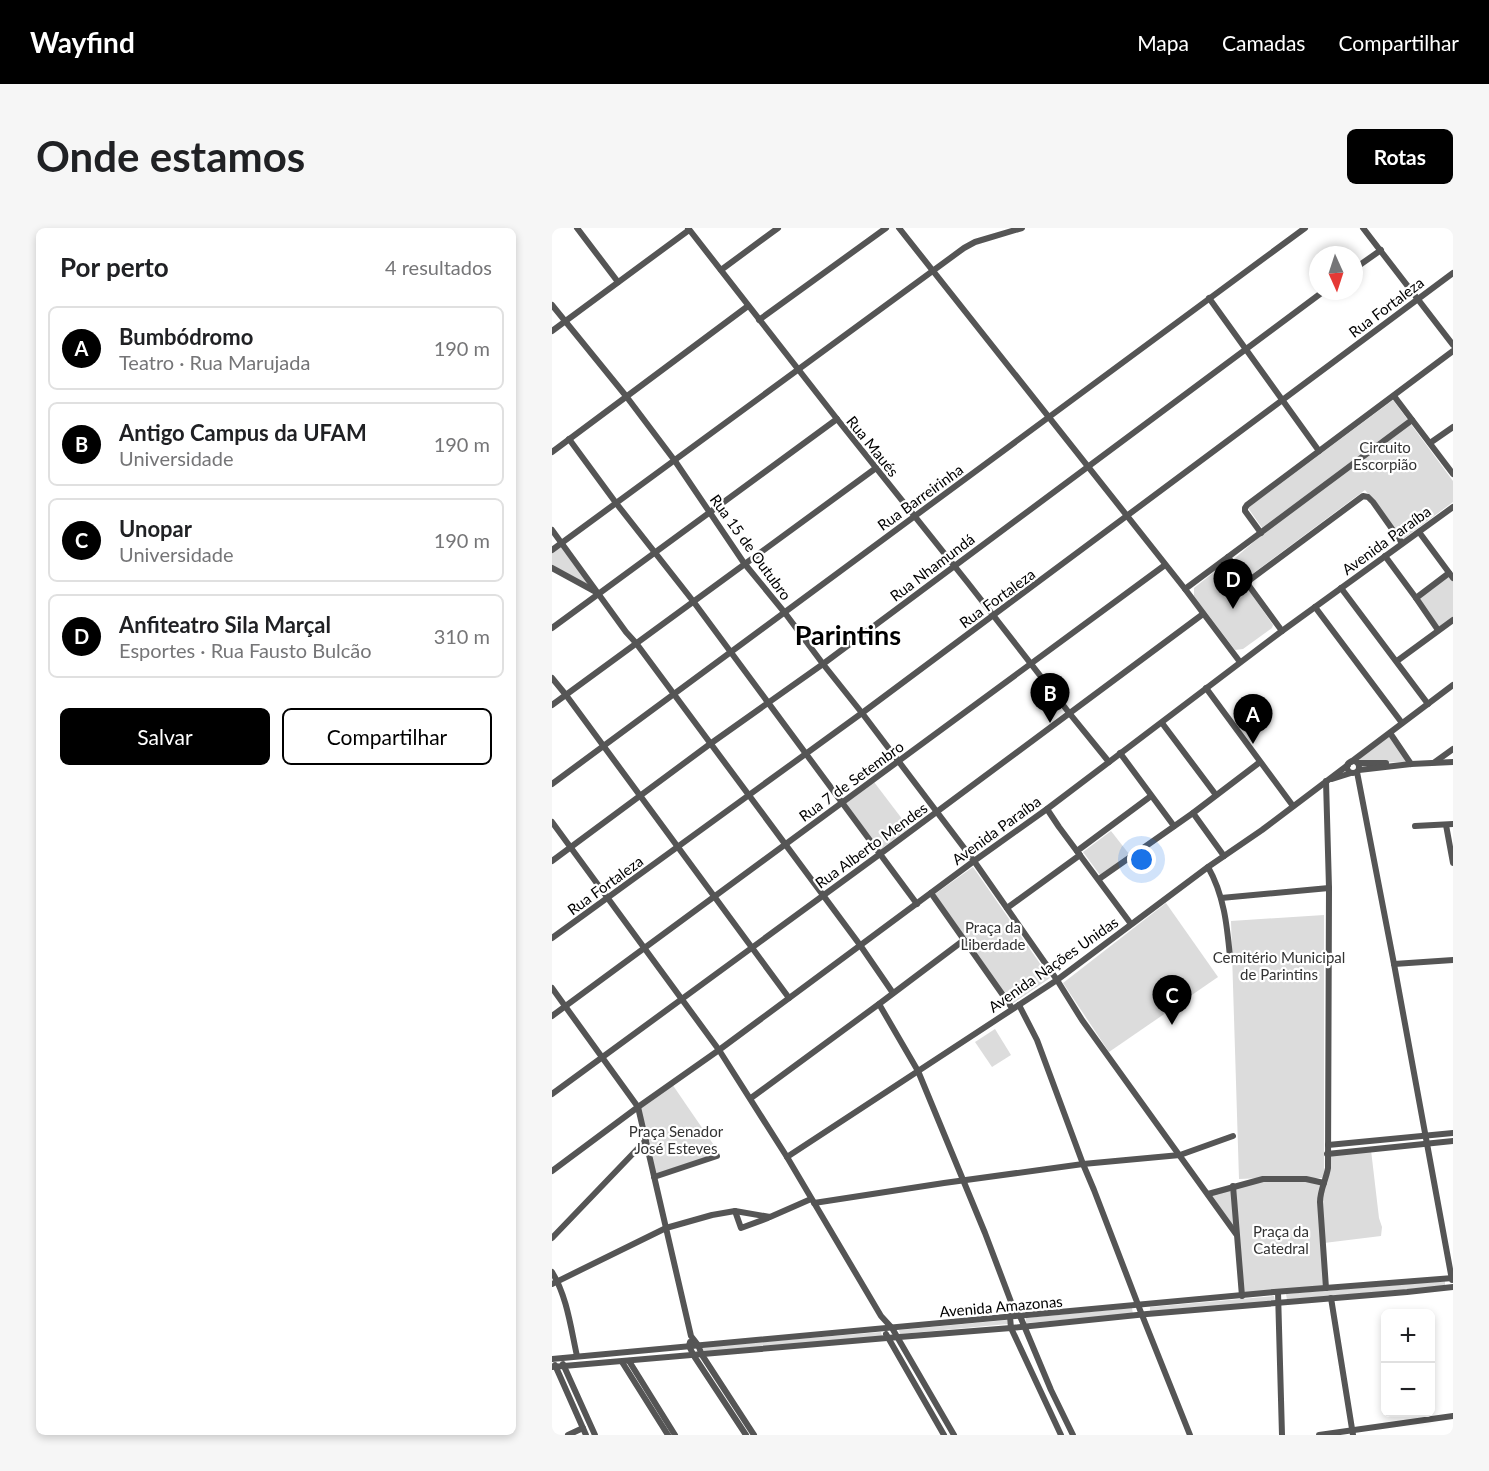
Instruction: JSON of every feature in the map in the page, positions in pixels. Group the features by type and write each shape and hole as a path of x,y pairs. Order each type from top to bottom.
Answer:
{"street":[{"path":"577,228 618,282"},
{"path":"721,270 778,228"},
{"path":"759,320 886,228"},
{"path":"899,228 1185,589 1240,662"},
{"path":"552,550 970,244 1022,228"},
{"name":"Rua Barreirinha","path":"552,784 1304,228"},
{"path":"1363,228 1453,345"},
{"path":"552,331 689,229"},
{"name":"Rua Maués","path":"689,229 1109,762"},
{"path":"1363,263 1381,250"},
{"name":"Rua Fortaleza","path":"552,938 862,712 1453,273"},
{"path":"1209,298 1319,451"},
{"name":"Rua Nhamundá","path":"552,861 823,664 1312,300"},
{"name":"Rua 15 de Outubro","path":"552,305 626,396 675,461 744,563 862,712 974,861 1082,1020 1236,1234"},
{"path":"552,452 748,306"},
{"path":"1261,532 1245,512 1246,507 1453,351"},
{"path":"1394,396 1453,474"},
{"path":"552,628 837,419"},
{"path":"1185,589 1412,420"},
{"path":"1430,443 1453,427"},
{"path":"569,439 693,601 917,904"},
{"path":"552,705 876,468"},
{"path":"1247,582 1363,496 1373,502 1402,543"},
{"name":"Avenida Paraíba","path":"552,1171 1047,809 1240,662 1453,507"},
{"path":"552,530 860,945 893,993"},
{"path":"1416,598 1451,575 1419,532"},
{"path":"1384,556 1438,630"},
{"path":"1228,557 1282,631"},
{"name":"Rua 7 de Setembro","path":"552,1016 1165,566"},
{"path":"552,568 598,594"},
{"path":"1341,588 1428,704"},
{"path":"1315,607 1402,723"},
{"name":"Rua Alberto Mendes","path":"552,1094 1203,614"},
{"path":"1397,661 1453,620"},
{"path":"552,678 789,998"},
{"name":"Avenida Nações Unidas","path":"787,1157 1057,980 1326,781 1354,767 1402,723 1453,685"},
{"path":"1206,688 1293,806"},
{"path":"1162,723 1216,795"},
{"path":"1390,733 1411,764"},
{"path":"1434,763 1453,749"},
{"path":"1120,753 1174,826"},
{"path":"1099,879 1193,813 1260,762"},
{"path":"1453,762 1354,767 1394,964 1453,1287"},
{"path":"1326,781 1329,888 1328,1145 1327,1173 1321,1189 1320,1202 1326,1288"},
{"path":"1007,908 1151,796"},
{"path":"1047,809 1131,924"},
{"path":"1193,813 1224,856"},
{"path":"552,822 683,999 751,1098 881,1316 892,1328 949,1434"},
{"path":"1414,826 1450,824 1453,863"},
{"path":"1208,867 1221,898 1227,924 1230,957"},
{"path":"1221,898 1329,888"},
{"path":"931,893 1016,1007 1036,1040 1190,1435"},
{"path":"751,1098 964,940"},
{"path":"1394,964 1453,960"},
{"path":"552,988 638,1107 691,1336 689,1346 746,1435"},
{"path":"879,1004 918,1071 1013,1307 1025,1326 1051,1390 1073,1435"},
{"path":"1328,1145 1453,1133"},
{"path":"735,1211 741,1228 813,1201 1083,1164 1180,1155 1233,1136"},
{"path":"552,1238 646,1140"},
{"path":"1327,1154 1453,1141"},
{"path":"654,1177 717,1156"},
{"path":"1208,1194 1260,1180 1306,1179 1324,1183"},
{"path":"1233,1186 1242,1296"},
{"path":"555,1283 666,1228 735,1211 770,1217"},
{"path":"552,1272 577,1356"},
{"name":"Avenida Amazonas","path":"552,1359 1452,1278"},
{"name":"Avenida Amazonas","path":"554,1367 1453,1287"},
{"path":"1278,1292 1282,1435"},
{"path":"1331,1298 1352,1433"},
{"path":"1013,1307 1010,1317 1011,1328 1060,1432 1068,1424"},
{"path":"881,1316 887,1338 949,1434"},
{"path":"691,1336 754,1435"},
{"path":"561,1358 595,1435"},
{"path":"552,1359 585,1432 568,1435"},
{"path":"625,1362 668,1435"},
{"path":"625,1362 675,1435"},
{"path":"1042,1394 1051,1390"},
{"path":"1319,1435 1352,1433 1453,1416"}],"green space":[{"name":"Circuito Escorpião","path":"1393,400 1453,481 1453,502 1403,539 1365,490 1247,578 1234,559 1265,532 1248,508"},
{"path":"562,543 599,594 552,567 552,551"},
{"path":"1227,564 1232,566 1273,625 1243,649 1235,650 1194,596 1194,588"},
{"path":"1449,575 1453,580 1453,617 1439,627 1419,598"},
{"path":"1389,735 1407,762 1363,763 1360,761 1359,757"},
{"path":"874,782 909,828 880,850 845,803"},
{"path":"1111,831 1129,854 1100,875 1083,852"},
{"name":"Praça da Liberdade","path":"973,867 1050,978 1012,1004 935,894"},
{"path":"1166,903 1218,977 1109,1052 1063,983"},
{"name":"Cemitério Municipal de Parintins","path":"1324,915 1324,1178 1285,1178 1324,1183 1328,1155 1371,1150 1382,1227 1381,1236 1324,1243 1327,1288 1242,1296 1238,1233 1208,1195 1264,1178 1239,1179 1231,921"},
{"path":"995,1029 1011,1055 992,1067 975,1042"},
{"name":"Praça Senador José Esteves","path":"672,1084 720,1154 656,1177 638,1108"},
{"path":"1445,1281 1445,1286 1287,1300 1286,1294"},
{"path":"1274,1296 1275,1301 1150,1312 1150,1307"},
{"path":"1132,1308 1133,1314 1026,1323 1026,1318"},
{"path":"1007,1320 1008,1324 900,1334 899,1330"},
{"path":"881,1332 882,1336 704,1352 702,1347"}],"place":[{"name":"Anfiteatro Sila Marçal","path":"1233,609"},
{"name":"Antigo Campus da UFAM","path":"1050,723"},
{"name":"Bumbódromo","path":"1253,744"},
{"name":"Unopar","path":"1172,1025"}],"district":[{"name":"Parintins","path":"848,634"}],"park label":[{"name":"Praça da Catedral","path":"1281,1240"}]}
